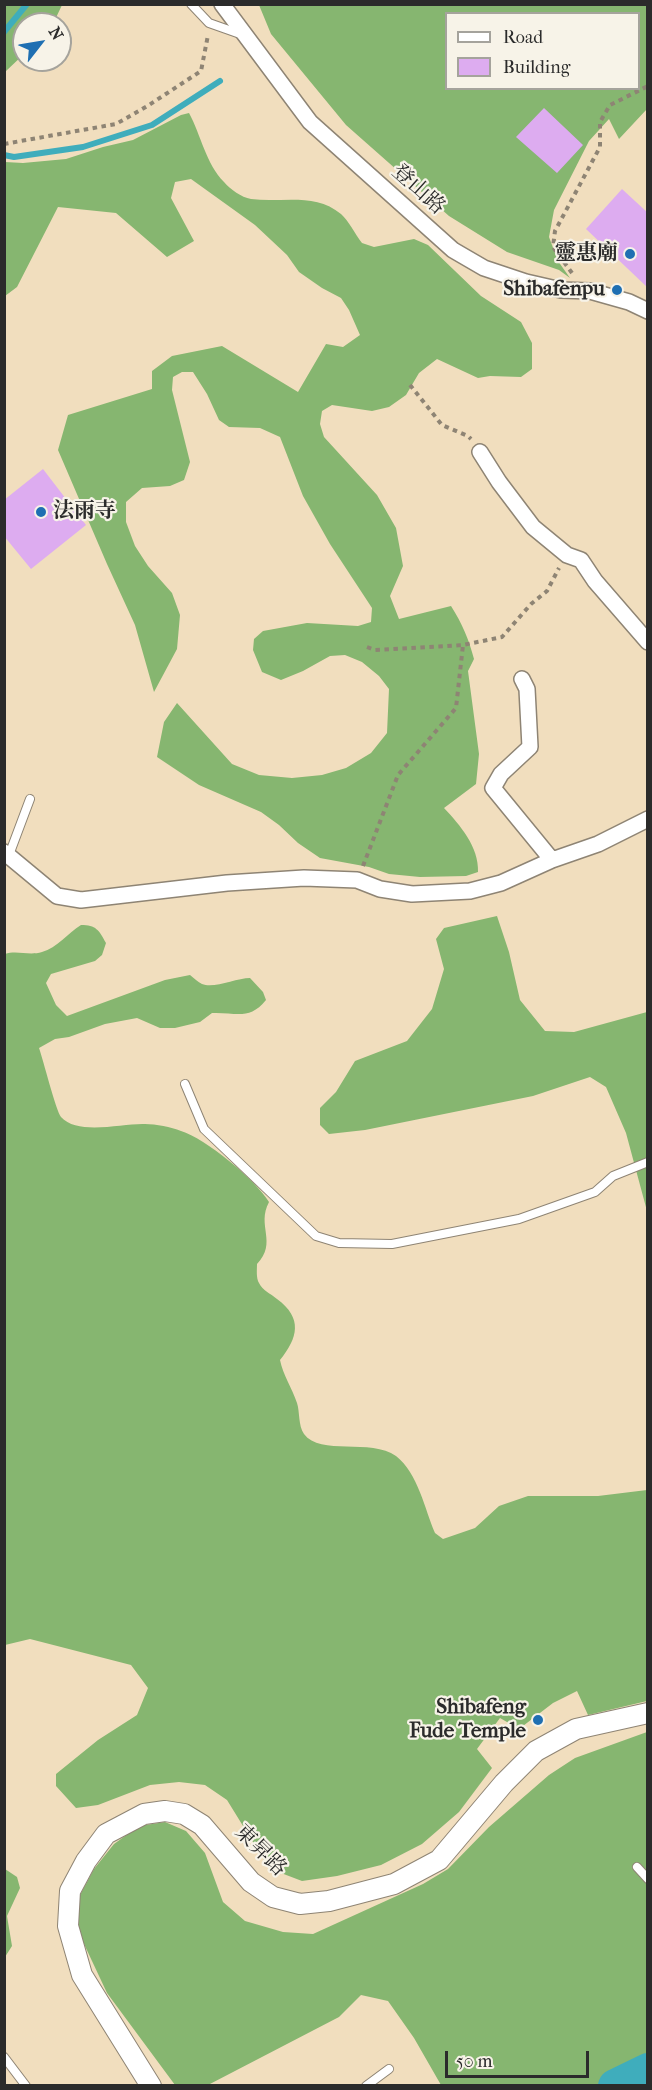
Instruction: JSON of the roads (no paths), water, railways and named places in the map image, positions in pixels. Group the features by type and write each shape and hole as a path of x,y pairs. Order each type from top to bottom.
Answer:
{"street":[{"name":"登山路","path":"222,4 310,122 453,250 484,267 526,282 561,290 590,291 629,302 648,311"},
{"path":"480,452 533,527 567,555 581,560 595,581 648,642"},
{"path":"522,679 527,689 530,747 501,774 493,788 552,860"},
{"path":"7,854 57,896 81,900 304,878 357,880 380,889 412,894 471,891 501,883 552,860 598,844 648,819"},
{"name":"東昇路","path":"151,2085 82,1975 68,1926 70,1891 86,1861 106,1834 144,1814 165,1811 184,1814 202,1825 251,1882 273,1897 300,1904 329,1901 394,1884 439,1860 504,1782 536,1750 576,1729 648,1713"}],"lane":[{"path":"191,4 208,22 244,36"},
{"path":"7,854 30,799"},
{"path":"185,1084 204,1129 316,1236 339,1243 392,1244 519,1219 595,1192 613,1176 648,1162"},
{"path":"637,1867 648,1880"},
{"path":"4,2057 26,2085"},
{"path":"366,2085 389,2069"}],"waterway":[{"path":"4,32 27,4"},
{"path":"4,155 14,157 83,147 152,125 220,81"},
{"path":"615,2086 648,2070"}],"place":[{"name":"靈惠廟","path":"630,254"},
{"name":"Shibafenpu","path":"617,290"},
{"name":"法雨寺","path":"41,512"},
{"name":"Shibafeng Fude Temple","path":"538,1720"}]}
